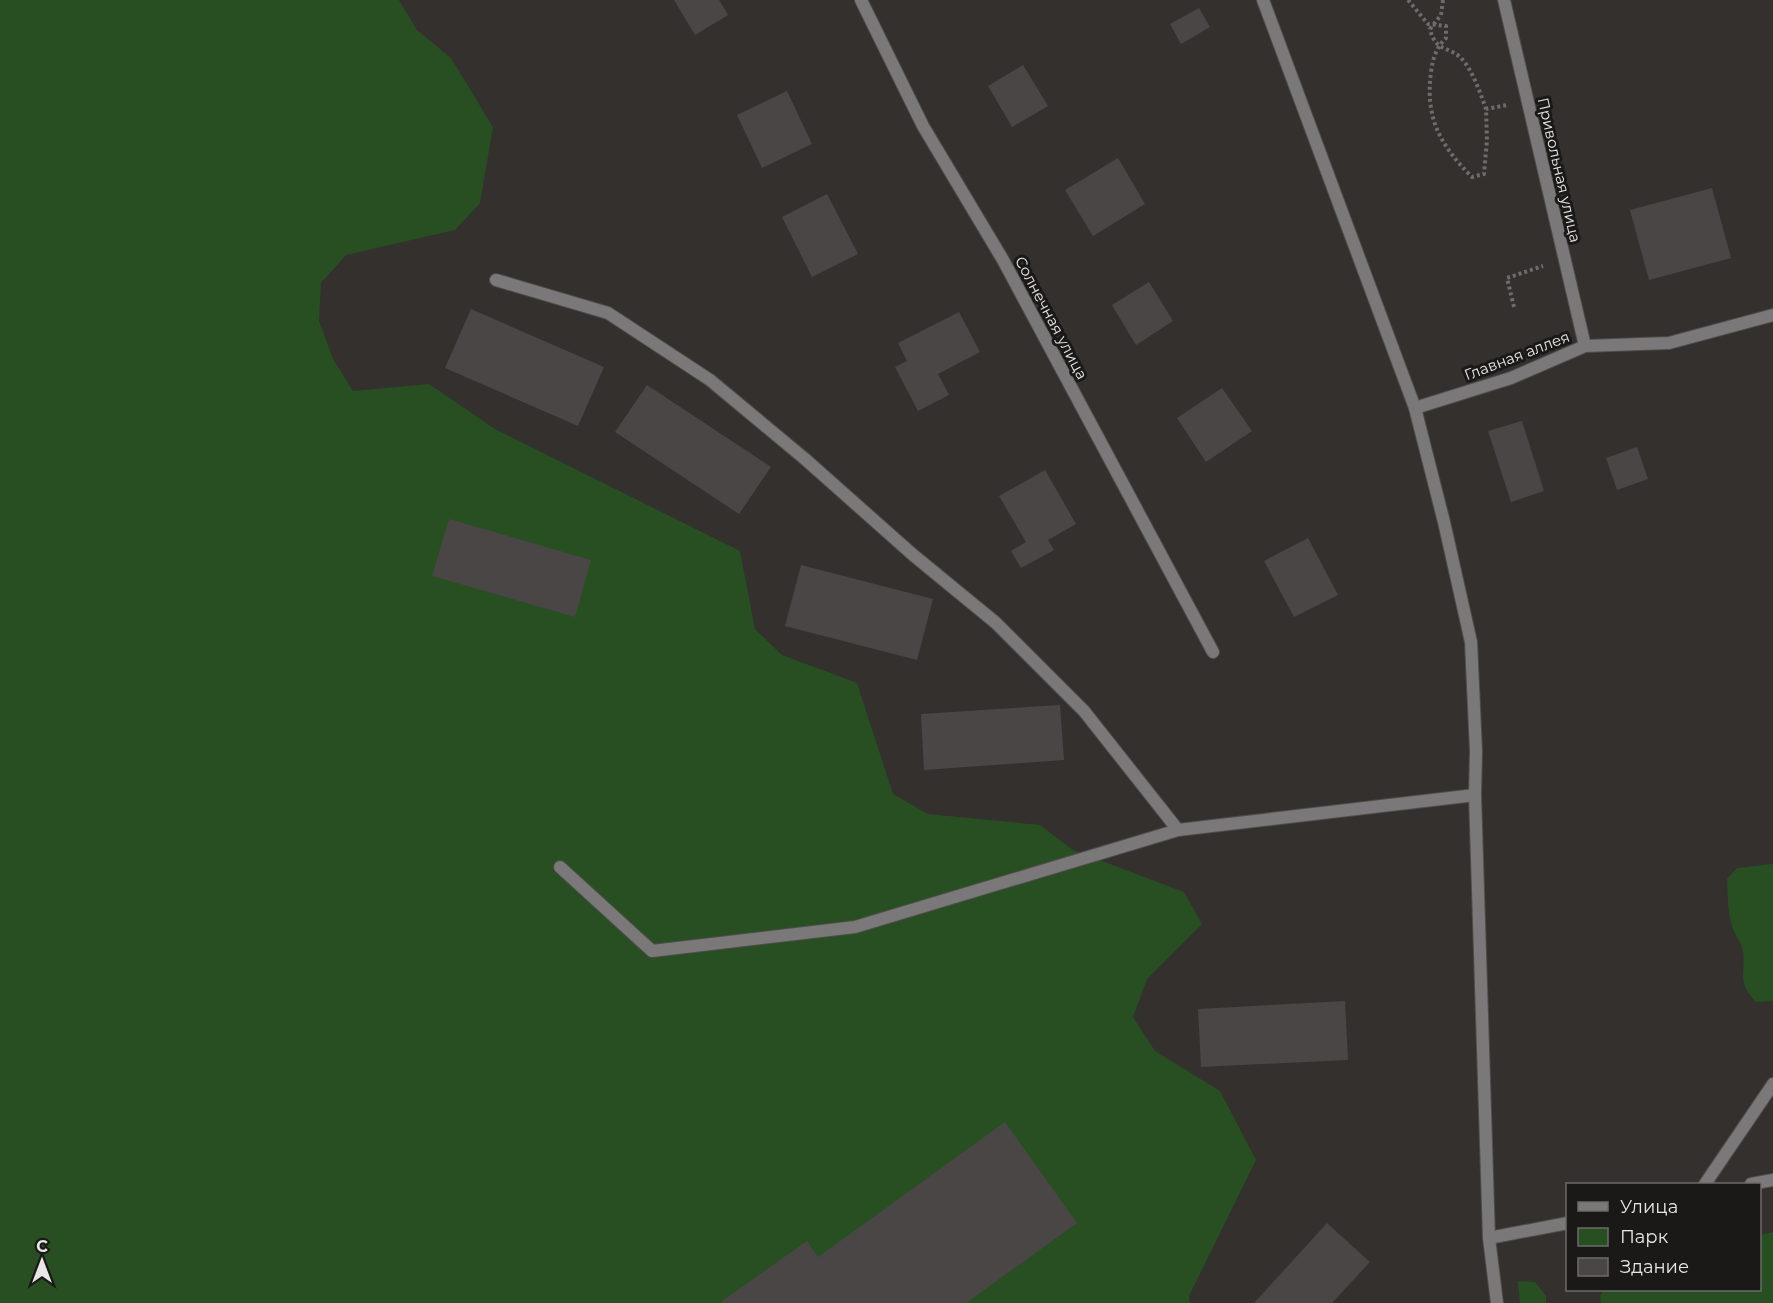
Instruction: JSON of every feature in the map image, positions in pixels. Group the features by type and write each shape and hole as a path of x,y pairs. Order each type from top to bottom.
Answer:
{"street":[{"name":"Солнечная улица","path":"861,0 923,126 1003,260 1213,652"},
{"path":"1263,0 1415,408 1471,642 1489,1238 1497,1303"},
{"name":"Привольная улица","path":"1504,0 1585,346"},
{"path":"496,280 608,313 710,380 806,459 912,554 996,623 1084,711 1178,830"},
{"name":"Главная аллея","path":"1415,408 1511,378 1585,346 1669,342 1773,315"},
{"path":"560,867 652,951 855,927 1178,830 1475,795"},
{"path":"1706,1183 1773,1084"},
{"path":"1489,1238 1566,1223"}],"path":[{"path":"1408,0 1428,24 1446,26 1446,38 1438,46 1433,60 1428,93 1436,128 1452,157 1472,177 1484,174 1487,140 1486,109 1475,82 1461,58 1438,46 1432,39 1430,29 1441,15 1443,0"},
{"path":"1486,109 1508,105 1510,116"},
{"path":"1514,307 1507,278 1547,265"}],"green space":[{"path":"0,0 399,0 417,30 451,58 493,127 480,203 455,230 346,255 321,283 319,321 333,359 353,391 429,384 495,429 740,551 755,629 782,655 857,683 893,794 928,814 1040,825 1073,850 1184,892 1202,924 1147,979 1133,1017 1155,1051 1220,1091 1256,1160 1189,1296 1190,1303 0,1303"},
{"path":"1773,864 1773,1001 1756,1002 1744,983 1743,951 1730,920 1727,879 1737,868"},
{"path":"1773,1232 1773,1303 1601,1303 1600,1296 1603,1291 1761,1291 1761,1235"},
{"path":"1518,1281 1535,1282 1546,1296 1546,1303 1520,1303"}],"building":[{"path":"674,0 719,0 728,15 695,35"},
{"path":"1199,8 1210,27 1181,44 1170,24"},
{"path":"1023,65 1048,106 1012,127 988,86"},
{"path":"787,91 812,144 762,168 737,115"},
{"path":"1118,158 1145,204 1093,236 1065,190"},
{"path":"1712,188 1731,258 1649,280 1630,210"},
{"path":"827,194 858,254 812,277 782,217"},
{"path":"1149,282 1173,321 1136,345 1112,305"},
{"path":"471,309 604,367 578,426 445,368"},
{"path":"959,312 980,352 938,374 949,395 918,411 895,367 907,361 898,343"},
{"path":"647,385 771,467 739,514 615,432"},
{"path":"1222,388 1252,431 1206,462 1177,418"},
{"path":"1522,421 1544,491 1511,502 1488,431"},
{"path":"1637,447 1648,479 1617,490 1606,458"},
{"path":"1045,470 1076,524 1048,540 1054,550 1021,568 1011,551 1026,542 999,496"},
{"path":"449,519 591,560 575,617 432,576"},
{"path":"1308,538 1338,595 1294,617 1264,561"},
{"path":"801,565 933,599 917,660 785,626"},
{"path":"1060,705 1064,760 924,770 921,714"},
{"path":"1345,1001 1348,1060 1201,1067 1198,1009"},
{"path":"1005,1122 1077,1223 966,1303 723,1303 722,1301 807,1241 818,1257"},
{"path":"1327,1223 1370,1262 1332,1303 1254,1303"}]}
